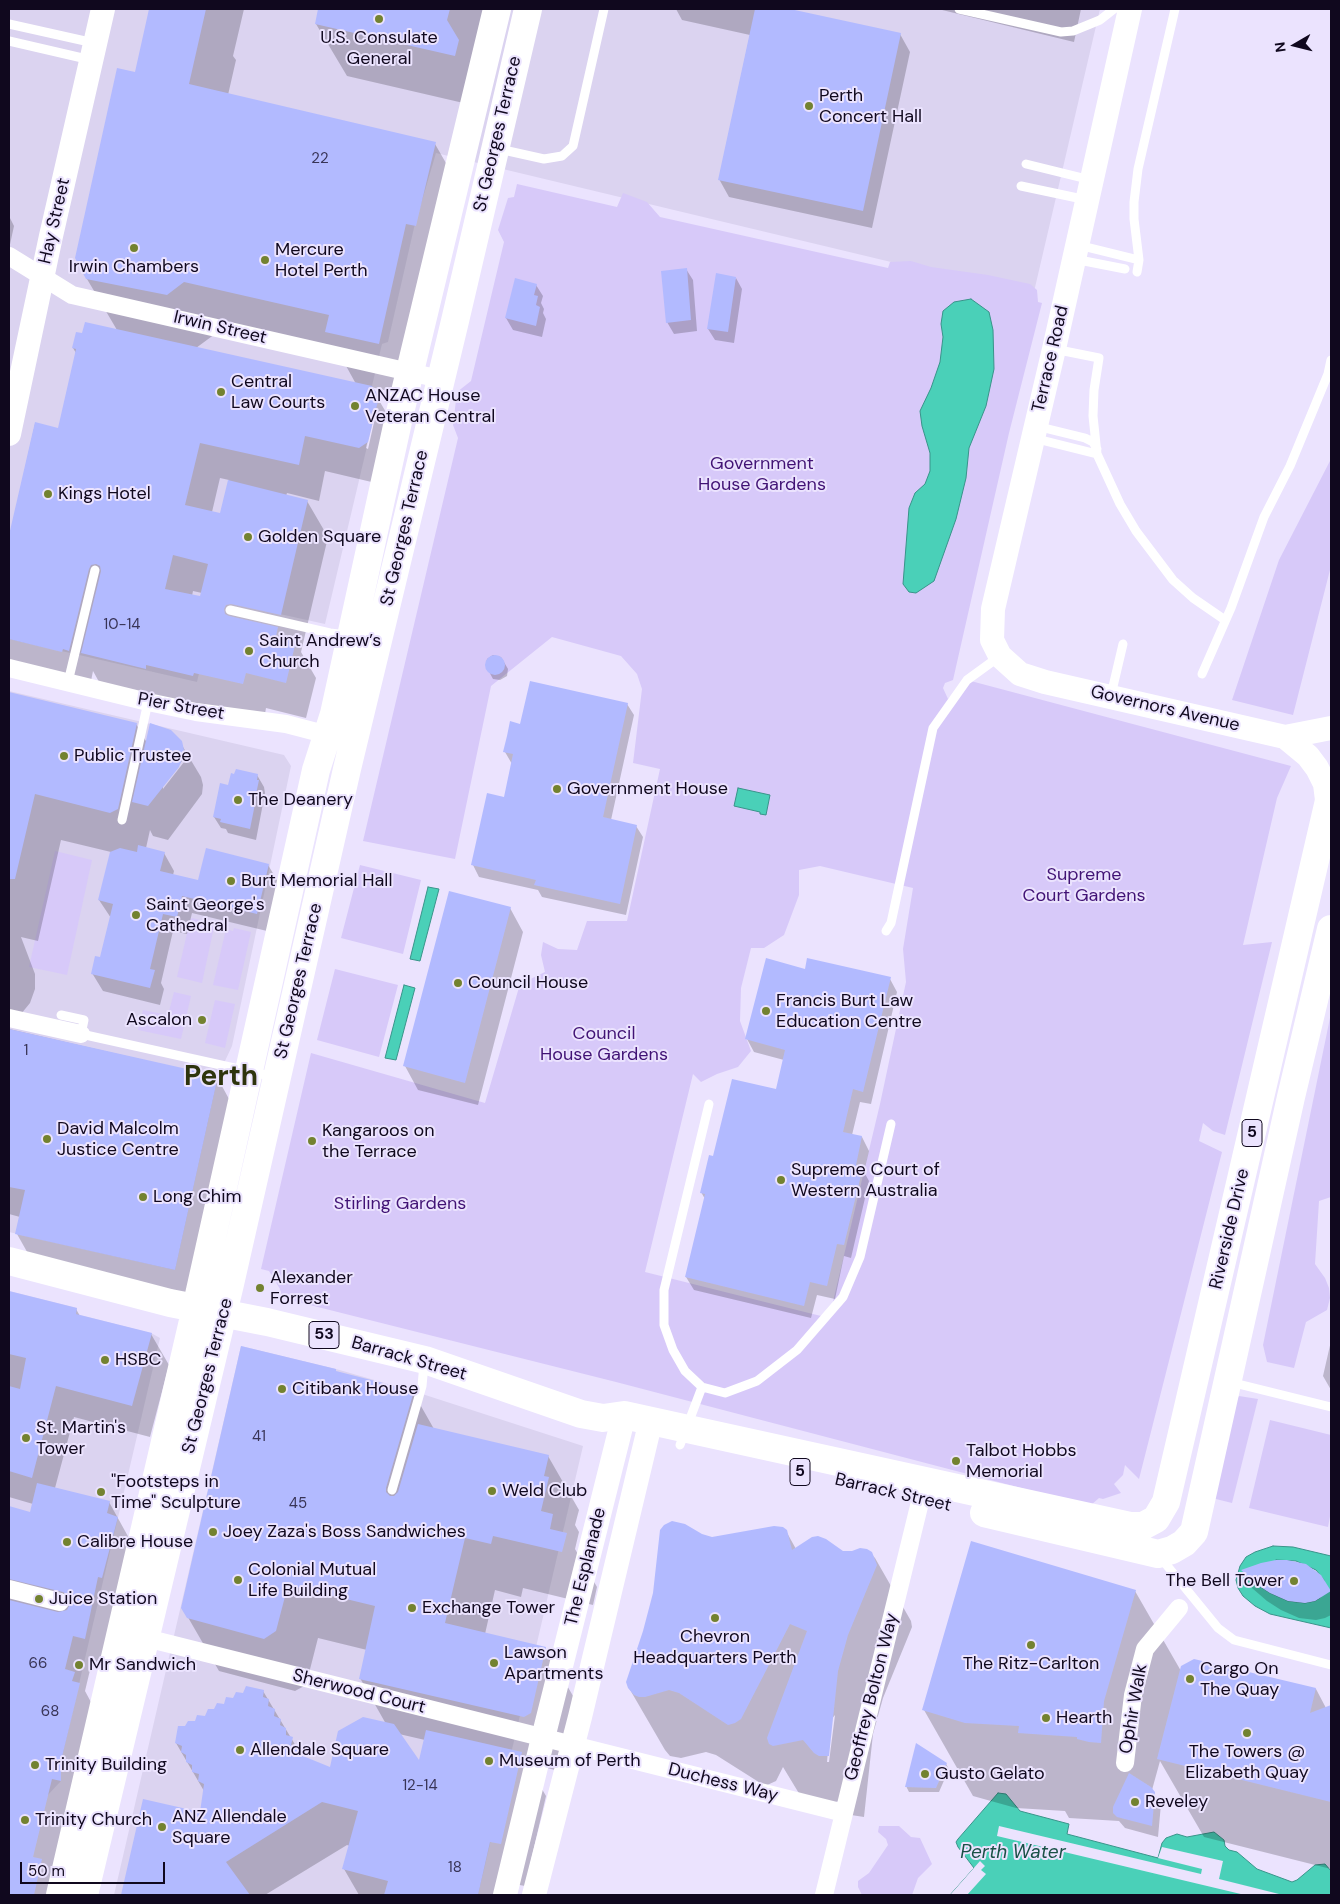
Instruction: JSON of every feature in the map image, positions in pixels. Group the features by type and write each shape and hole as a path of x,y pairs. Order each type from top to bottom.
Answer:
{"main road":[{"name":"Hay Street","path":"9,434 103,9"},
{"name":"St Georges Terrace","path":"60,1895 196,1308 316,770 328,735 352,636 410,372 497,9"},
{"name":"St Georges Terrace","path":"84,1895 223,1313 355,742 528,9"},
{"name":"Terrace Road","path":"1046,682 1020,674 1000,656 992,640 993,609 1054,349 1130,9"},
{"name":"Governors Avenue","path":"1046,682 1285,736 1331,728"},
{"name":"Governors Avenue","path":"1285,736 1308,756 1317,768 1325,784 1329,800"},
{"name":"Riverside Drive","path":"1130,1526 1143,1526 1156,1519 1166,1502 1329,800"},
{"name":"Riverside Drive","path":"1158,1554 1172,1550 1184,1543 1194,1532 1290,1097 1331,928"},
{"name":"Barrack Street","path":"9,1260 170,1303 267,1322 425,1360 581,1414 683,1437 920,1498 1158,1554"},
{"path":"1189,1405 1209,1386 1228,1381"},
{"name":"The Esplanade","path":"505,1895 543,1738 615,1421"},
{"name":"The Esplanade","path":"534,1895 649,1429"},
{"name":"Barrack Street","path":"683,1437 1130,1526"}],"street":[{"name":"Irwin Street","path":"9,256 72,295 440,379"},
{"name":"Pier Street","path":"9,668 148,702 196,712 286,724 355,742"},
{"path":"9,1018 81,1034"},
{"name":"Geoffrey Bolton Way","path":"824,1895 920,1498"},
{"path":"9,1589 60,1602"},
{"name":"Ophir Walk","path":"1124,1763 1133,1694 1145,1649 1178,1608"},
{"name":"Sherwood Court","path":"146,1638 572,1746"},
{"name":"Duchess Way","path":"572,1746 844,1813"}],"lane":[{"path":"494,148 544,159 562,156 573,146 604,9"},
{"path":"958,9 1061,32 1073,31 1100,20 1114,9"},
{"path":"1136,272 1139,260 1134,202 1138,169 1175,9"},
{"path":"9,24 93,52"},
{"path":"9,41 93,52"},
{"path":"1026,164 1090,190"},
{"path":"1021,186 1090,190"},
{"path":"1076,252 1139,260"},
{"path":"1076,252 1125,269"},
{"path":"1054,349 1099,358 1094,390 1093,416 1097,452 1120,504 1136,531 1173,580 1193,598 1225,620"},
{"path":"1202,674 1232,608 1264,516 1290,466 1328,374 1331,360"},
{"path":"1034,432 1097,452"},
{"path":"68,682 95,570"},
{"path":"230,610 330,633 352,636"},
{"path":"1110,696 1123,644"},
{"path":"886,931 891,923 933,728 966,680 1000,656"},
{"path":"122,820 148,702"},
{"path":"61,1015 84,1020 81,1034 277,1078"},
{"path":"709,1104 664,1290 664,1325 673,1350 685,1372 702,1387 725,1393 757,1381 798,1350 843,1298 860,1257 891,1124"},
{"path":"392,1490 422,1386 425,1360"},
{"path":"1228,1381 1331,1407"},
{"path":"683,1437 702,1387"},
{"path":"1158,1554 1218,1628 1234,1640 1331,1665"}],"shaded area":[{"path":"9,9 1100,9 1033,296 436,153 414,228 388,342 382,344 372,386 379,396 325,624 216,600 197,682 9,639"},
{"path":"9,691 284,755 291,766 232,1046 218,1076 175,1270 9,1232"},
{"path":"9,1291 77,1308 76,1314 151,1333 160,1338 61,1761 61,1781 48,1795 9,1785"},
{"path":"241,1346 336,1369 416,1392 583,1446 478,1895 114,1895"}],"green space":[{"path":"517,184 617,207 623,193 647,202 660,217 888,268 890,262 911,261 931,267 988,275 1030,284 1037,290 1038,302 1042,303 1009,433 953,680 945,683 943,688 948,699 967,680 1291,766 1277,798 1243,945 1272,942 1225,1135 1213,1131 1203,1123 1199,1141 1222,1152 1139,1479 1125,1465 1123,1475 1114,1484 1121,1493 1103,1499 1099,1498 1090,1506 616,1382 278,1297 280,1289 269,1271 261,1269 311,1053 485,1103 520,984 545,972 541,955 543,942 558,949 577,950 587,921 627,921 660,769 633,763 642,689 637,674 621,656 552,637 491,686 455,859 363,841 458,438 453,425 457,392 471,381 504,242 498,230 508,198 514,197","holes":["820,866 913,888 903,949 906,982 880,1104 829,1318 645,1272 693,1074 701,1082 738,1067 751,1051 740,1021 741,988 751,948 764,948 784,935 799,895 799,870"]},
{"path":"1331,459 1331,566 1293,715 1232,700 1279,560"},
{"path":"55,851 92,860 67,975 29,967"},
{"path":"360,865 421,880 403,954 341,938"},
{"path":"192,918 208,922 207,925 214,927 202,983 177,977"},
{"path":"234,928 251,932 238,990 213,985 226,929 233,931"},
{"path":"335,969 398,985 379,1057 317,1040"},
{"path":"174,992 191,996 181,1039 138,1030 143,1010 168,1015"},
{"path":"215,1000 235,1004 225,1048 205,1043"},
{"path":"1331,1013 1331,1197 1319,1201 1315,1264 1325,1278 1330,1298 1327,1310 1306,1322 1294,1368 1267,1362 1263,1345"},
{"path":"1239,1396 1258,1399 1232,1503 1212,1498 1235,1400"},
{"path":"1270,1420 1331,1435 1331,1511 1328,1527 1249,1508"},
{"path":"879,1826 899,1826 911,1837 920,1838 932,1864 918,1878 912,1895 862,1895 858,1887 858,1881 869,1873 888,1845 886,1839 878,1832"}],"water":[{"path":"971,299 989,312 993,330 994,369 986,406 969,448 966,478 956,519 934,581 916,593 909,592 903,584 909,508 915,493 925,484 930,471 930,453 922,426 920,411 940,362 943,337 941,324 943,311 954,302"},
{"path":"738,788 770,795 766,815 734,806"},
{"path":"428,887 439,889 420,961 410,959"},
{"path":"404,985 415,988 396,1060 385,1058"},
{"path":"1273,1546 1293,1547 1331,1556 1331,1628 1270,1614 1255,1606 1243,1596 1236,1580 1240,1566 1246,1557","holes":["1276,1560 1296,1561 1316,1570 1324,1580 1320,1598 1315,1601 1305,1603 1288,1601 1256,1584"]},
{"name":"Perth Water","path":"998,1793 1006,1794 1020,1811 1069,1824 1067,1834 1158,1858 1162,1843 1166,1838 1177,1834 1187,1837 1214,1832 1224,1840 1225,1846 1229,1850 1237,1852 1257,1869 1292,1882 1315,1865 1325,1864 1331,1871 1331,1895 950,1895 974,1868 956,1842"}],"pier":[{"path":"999,1826 1201,1874 1202,1869 1158,1858 1162,1847 1223,1861 1219,1879 1283,1895 1245,1895 997,1836"},
{"path":"980,1861 985,1866 981,1870 986,1874 967,1895 950,1895"}],"building":[{"path":"149,9 206,9 189,84 436,142 416,226 406,224 379,344 325,332 329,315 184,282 167,295 86,279 75,258 117,68 135,72"},
{"path":"318,9 450,9 447,20 459,40 455,56 315,24"},
{"name":"Perth Concert Hall","path":"755,9 790,9 901,33 863,211 718,180"},
{"path":"687,268 691,320 666,323 661,271"},
{"path":"716,273 736,277 728,332 707,329"},
{"path":"515,278 537,284 534,295 538,296 536,305 540,307 536,326 505,318"},
{"path":"85,322 372,386 379,397 368,442 359,448 305,436 299,465 200,443 185,505 220,513 228,480 308,500 281,615 231,604 226,605 224,609 225,614 229,616 278,627 276,636 296,641 286,683 246,673 243,684 194,673 193,676 146,665 146,669 81,653 101,571 100,566 96,564 91,565 89,569 69,651 63,649 62,652 9,639 9,535 35,422 58,428 76,349 72,348 76,332 82,333","holes":["173,555 208,564 200,596 165,589"]},
{"path":"491,655 499,655 505,661 505,669 499,675 491,675 485,669 485,661"},
{"name":"Government House","path":"530,681 628,703 603,817 637,825 620,904 534,885 536,880 471,865 487,793 504,797 513,754 503,752 510,721 520,724"},
{"name":"Public Trustee","path":"9,692 137,723 118,809 110,813 35,794 15,879 9,879"},
{"path":"150,723 171,730 182,741 184,750 179,767 148,806 132,802"},
{"name":"The Deanery","path":"236,769 258,774 257,780 259,780 250,829 220,822 221,819 213,817 220,783 228,785 231,773 234,774"},
{"name":"Saint George's Cathedral","path":"138,845 165,852 160,871 198,880 206,848 269,864 257,914 182,896 177,917 163,914 150,969 155,970 150,988 91,974 95,956 100,957 113,904 98,900 110,852 120,848 137,852"},
{"name":"Council House","path":"449,891 511,907 465,1083 403,1066"},
{"name":"Supreme Court of Western Australia","path":"766,958 805,969 807,958 891,977 863,1092 853,1089 843,1132 862,1136 856,1165 863,1167 844,1245 837,1244 827,1286 810,1282 804,1306 685,1277 705,1194 700,1193 709,1155 713,1156 732,1079 776,1089 785,1050 745,1039"},
{"path":"9,1029 218,1076 175,1270 15,1234 25,1190 9,1187"},
{"path":"9,1291 77,1308 76,1314 152,1333 132,1406 56,1386 32,1478 9,1471 9,1386 20,1389 26,1358 9,1354"},
{"path":"241,1346 336,1369 336,1371 414,1391 386,1488 386,1492 390,1496 394,1496 398,1492 418,1424 549,1455 544,1476 549,1477 541,1511 553,1514 550,1529 567,1533 562,1552 493,1536 491,1544 465,1538 445,1623 546,1647 531,1713 524,1717 359,1679 375,1606 288,1585 276,1631 264,1639 187,1618 181,1608"},
{"path":"37,1483 110,1501 107,1513 118,1517 102,1578 98,1577 85,1639 73,1636 65,1669 75,1672 72,1681 80,1683 61,1761 61,1781 52,1779 33,1857 42,1859 34,1895 9,1895 9,1600 58,1612 67,1610 70,1604 68,1595 63,1592 9,1579 9,1506 30,1512"},
{"name":"Chevron Headquarters Perth","path":"672,1521 685,1524 702,1534 712,1537 774,1526 783,1527 787,1530 792,1550 812,1537 818,1536 826,1539 843,1551 852,1551 860,1548 872,1552 877,1565 848,1635 838,1671 829,1756 819,1756 814,1753 803,1740 773,1746 769,1744 767,1738 807,1631 790,1624 741,1719 735,1723 728,1725 679,1693 669,1690 639,1697 634,1695 628,1688 626,1682 653,1593 660,1530 664,1525"},
{"name":"The Ritz-Carlton","path":"971,1541 1136,1590 1104,1701 1101,1743 1077,1739 1077,1737 1018,1733 1019,1726 965,1723 922,1710"},
{"name":"The Bell Tower","path":"1276,1560 1306,1564 1321,1575 1331,1591 1315,1601 1305,1603 1288,1601 1256,1584 1241,1570"},
{"name":"The Towers @ Elizabeth Quay","path":"1194,1659 1316,1688 1310,1713 1331,1705 1331,1802 1157,1759 1181,1666"},
{"path":"246,1686 264,1690 263,1697 269,1699 268,1706 275,1709 274,1716 281,1719 280,1725 286,1728 286,1735 293,1737 291,1745 298,1747 298,1754 330,1767 338,1731 363,1717 394,1724 419,1760 426,1730 522,1752 501,1844 490,1842 478,1895 384,1895 388,1881 342,1869 358,1811 322,1802 226,1862 250,1895 121,1895 143,1799 200,1812 204,1784 198,1781 199,1774 192,1772 192,1765 186,1762 186,1755 181,1752 182,1746 175,1743 178,1726 185,1726 188,1721 195,1721 197,1715 205,1716 208,1709 214,1709 217,1703 224,1704 226,1697 233,1698 236,1692 243,1693"},
{"name":"Gusto Gelato","path":"916,1743 947,1763 936,1788 905,1787"},
{"name":"Reveley","path":"1129,1773 1151,1787 1155,1792 1152,1826 1117,1817 1113,1813 1113,1807"}],"place":[{"name":"U.S. Consulate General","path":"379,19"},
{"name":"Perth Concert Hall","path":"809,106"},
{"name":"Irwin Chambers","path":"134,248"},
{"name":"Mercure Hotel Perth","path":"265,260"},
{"name":"Central Law Courts","path":"221,392"},
{"name":"ANZAC House Veteran Central","path":"355,406"},
{"name":"Kings Hotel","path":"48,494"},
{"name":"Golden Square","path":"248,537"},
{"name":"Saint Andrew’s Church","path":"249,651"},
{"name":"Public Trustee","path":"64,756"},
{"name":"Government House","path":"557,789"},
{"name":"The Deanery","path":"238,800"},
{"name":"Burt Memorial Hall","path":"231,881"},
{"name":"Saint George's Cathedral","path":"136,915"},
{"name":"Council House","path":"458,983"},
{"name":"Francis Burt Law Education Centre","path":"766,1011"},
{"name":"Ascalon","path":"202,1020"},
{"name":"David Malcolm Justice Centre","path":"47,1139"},
{"name":"Kangaroos on the Terrace","path":"312,1141"},
{"name":"Supreme Court of Western Australia","path":"781,1180"},
{"name":"Long Chim","path":"143,1197"},
{"name":"Alexander Forrest","path":"260,1288"},
{"name":"HSBC","path":"105,1360"},
{"name":"Citibank House","path":"282,1389"},
{"name":"St. Martin's Tower","path":"26,1438"},
{"name":"Talbot Hobbs Memorial","path":"956,1461"},
{"name":"Weld Club","path":"492,1491"},
{"name":"\"Footsteps in Time\" Sculpture","path":"101,1492"},
{"name":"Joey Zaza's Boss Sandwiches","path":"213,1532"},
{"name":"Calibre House","path":"67,1542"},
{"name":"Colonial Mutual Life Building","path":"238,1580"},
{"name":"The Bell Tower","path":"1294,1581"},
{"name":"Juice Station","path":"39,1599"},
{"name":"Exchange Tower","path":"412,1608"},
{"name":"Chevron Headquarters Perth","path":"715,1618"},
{"name":"The Ritz-Carlton","path":"1031,1645"},
{"name":"Lawson Apartments","path":"494,1663"},
{"name":"Mr Sandwich","path":"79,1665"},
{"name":"Cargo On The Quay","path":"1190,1679"},
{"name":"Hearth","path":"1046,1718"},
{"name":"The Towers @ Elizabeth Quay","path":"1247,1733"},
{"name":"Allendale Square","path":"240,1750"},
{"name":"Museum of Perth","path":"489,1761"},
{"name":"Trinity Building","path":"35,1765"},
{"name":"Gusto Gelato","path":"925,1774"},
{"name":"Reveley","path":"1135,1802"},
{"name":"Trinity Church","path":"25,1820"},
{"name":"ANZ Allendale Square","path":"162,1827"}],"district":[{"name":"Perth","path":"221,1078"}],"park label":[{"name":"Government House Gardens","path":"762,474"},
{"name":"Supreme Court Gardens","path":"1084,885"},
{"name":"Council House Gardens","path":"604,1044"},
{"name":"Stirling Gardens","path":"400,1204"}]}
